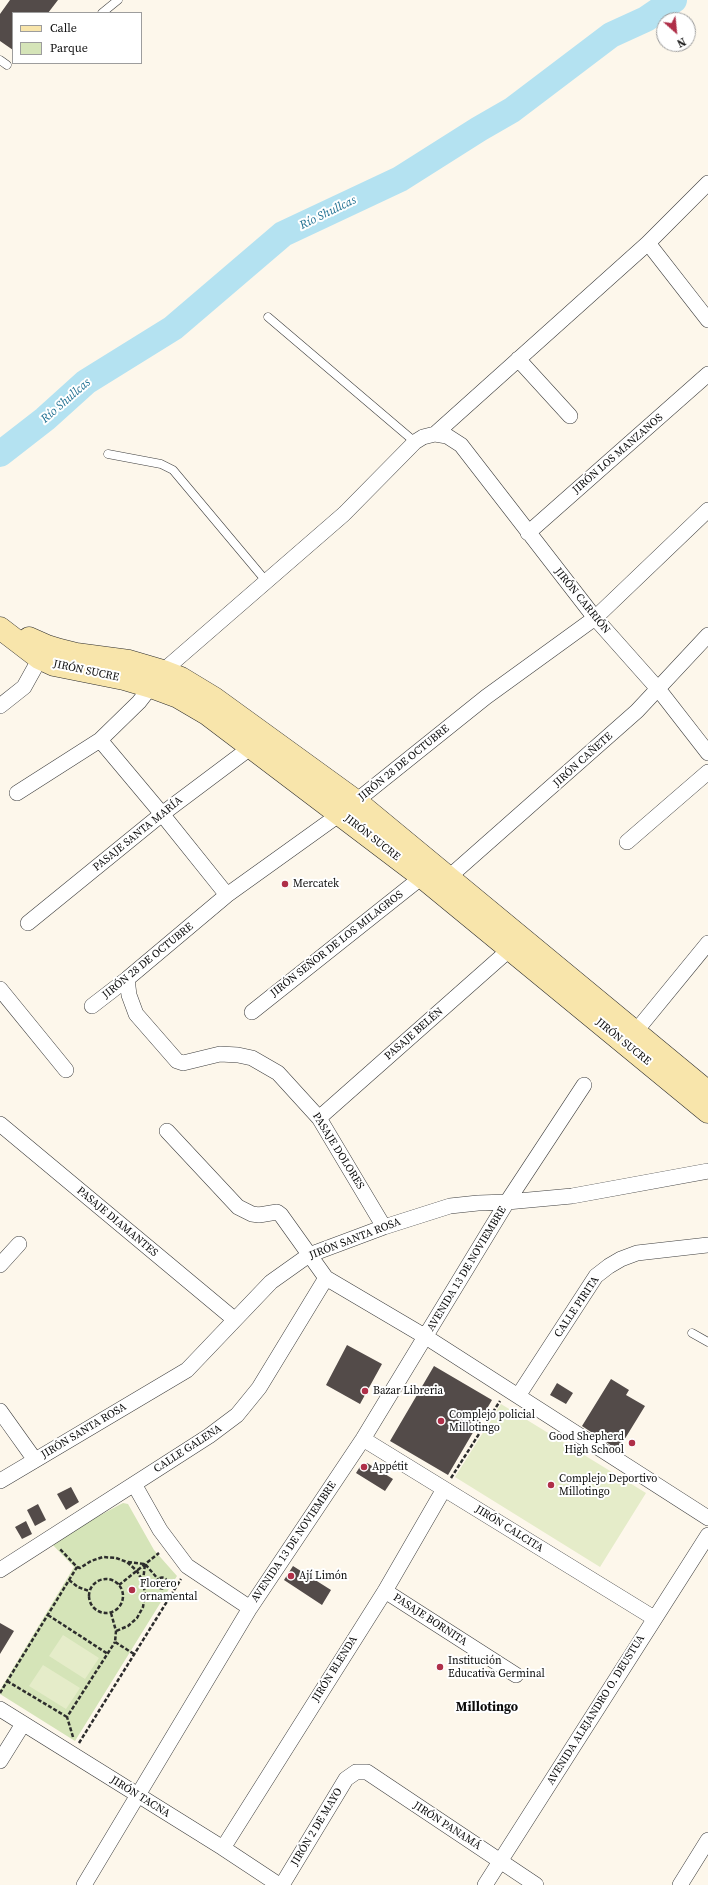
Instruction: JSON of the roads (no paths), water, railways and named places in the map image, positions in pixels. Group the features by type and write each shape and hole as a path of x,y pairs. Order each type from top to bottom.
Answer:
{"street":[{"path":"16,793 100,740 139,702 157,679 266,581 344,514 415,442 423,437 435,434 648,243 708,183"},
{"path":"648,243 708,320"},
{"path":"518,359 570,416"},
{"name":"JIRÓN LOS MANZANOS","path":"528,533 708,374"},
{"name":"JIRÓN CARRIÓN","path":"435,434 447,436 461,445 595,618 659,690 708,753"},
{"name":"JIRÓN 28 DE OCTUBRE","path":"92,1006 127,979 227,895 348,807 486,697 595,618 708,510"},
{"name":"JIRÓN SUCRE","path":"0,622 43,652 54,665 72,670 124,679 181,678 214,698 348,807 422,877 509,950 632,1048 708,1112"},
{"name":"JIRÓN SUCRE","path":"0,628 43,652"},
{"name":"JIRÓN CAÑETE","path":"449,877 637,711 659,690 708,635"},
{"path":"0,706 24,687 43,652"},
{"name":"JIRÓN SUCRE","path":"157,679 178,697 207,714 250,748 348,807 449,877 708,1092"},
{"path":"100,740 227,895"},
{"name":"PASAJE SANTA MARÍA","path":"28,922 162,814 250,748"},
{"path":"627,842 708,772"},
{"name":"JIRÓN SEÑOR DE LOS MILAGROS","path":"252,1012 422,877"},
{"path":"636,1031 708,943"},
{"name":"PASAJE BELÉN","path":"319,1118 509,950"},
{"name":"PASAJE DOLORES","path":"127,979 129,995 136,1014 177,1062 183,1063 220,1054 252,1058 278,1073 319,1118 384,1227"},
{"path":"0,989 66,1070"},
{"name":"AVENIDA 13 DE NOVIEMBRE","path":"84,1885 250,1608 364,1439 507,1202 584,1085"},
{"name":"PASAJE DIAMANTES","path":"0,1124 234,1319"},
{"path":"167,1131 238,1207 252,1214 259,1215 277,1212 281,1215 326,1278 426,1337 708,1518"},
{"name":"JIRÓN SANTA ROSA","path":"0,1481 187,1370 234,1319 271,1282 309,1255 384,1227 450,1206 572,1196 708,1171"},
{"path":"0,1265 19,1244"},
{"name":"CALLE PIRITA","path":"513,1392 596,1276 609,1266 621,1259 637,1253 708,1245"},
{"name":"CALLE GALENA","path":"0,1570 209,1436 237,1415 259,1388 326,1278"},
{"path":"0,1411 35,1460"},
{"name":"JIRÓN CALCITA","path":"364,1439 654,1618"},
{"path":"134,1484 160,1530 187,1566 250,1608"},
{"name":"JIRÓN BLENDA","path":"223,1848 384,1591 444,1489"},
{"name":"AVENIDA ALEJANDRO O. DEUSTUA","path":"485,1885 708,1535"},
{"name":"PASAJE BORNITA","path":"384,1591 516,1675"},
{"name":"JIRÓN TACNA","path":"0,1709 281,1885"},
{"path":"0,1761 23,1724"},
{"name":"JIRÓN PANAMÁ","path":"356,1772 366,1772 536,1885"},
{"name":"JIRÓN 2 DE MAYO","path":"281,1885 346,1779 356,1772"},
{"path":"680,1885 708,1840"}],"lane":[{"path":"103,12 118,0"},
{"path":"268,317 415,442"},
{"path":"108,454 161,464 173,470 266,581"},
{"path":"692,1333 708,1342"}],"waterway":[{"name":"Río Shullcas","path":"0,454 45,419 86,382 173,328 283,234 400,179 512,110 611,35 646,19 674,0"}],"place":[{"name":"Mercatek","path":"285,884"},
{"name":"Bazar Libreria","path":"365,1391"},
{"name":"Complejo policial Millotingo","path":"441,1421"},
{"name":"Good Shepherd High School","path":"632,1443"},
{"name":"Appétit","path":"364,1467"},
{"name":"Complejo Deportivo Millotingo","path":"551,1485"},
{"name":"Ají Limón","path":"291,1576"},
{"name":"Florero ornamental","path":"132,1590"},
{"name":"Institución Educativa Germinal","path":"440,1667"}],"district":[{"name":"Millotingo","path":"487,1708"}]}
